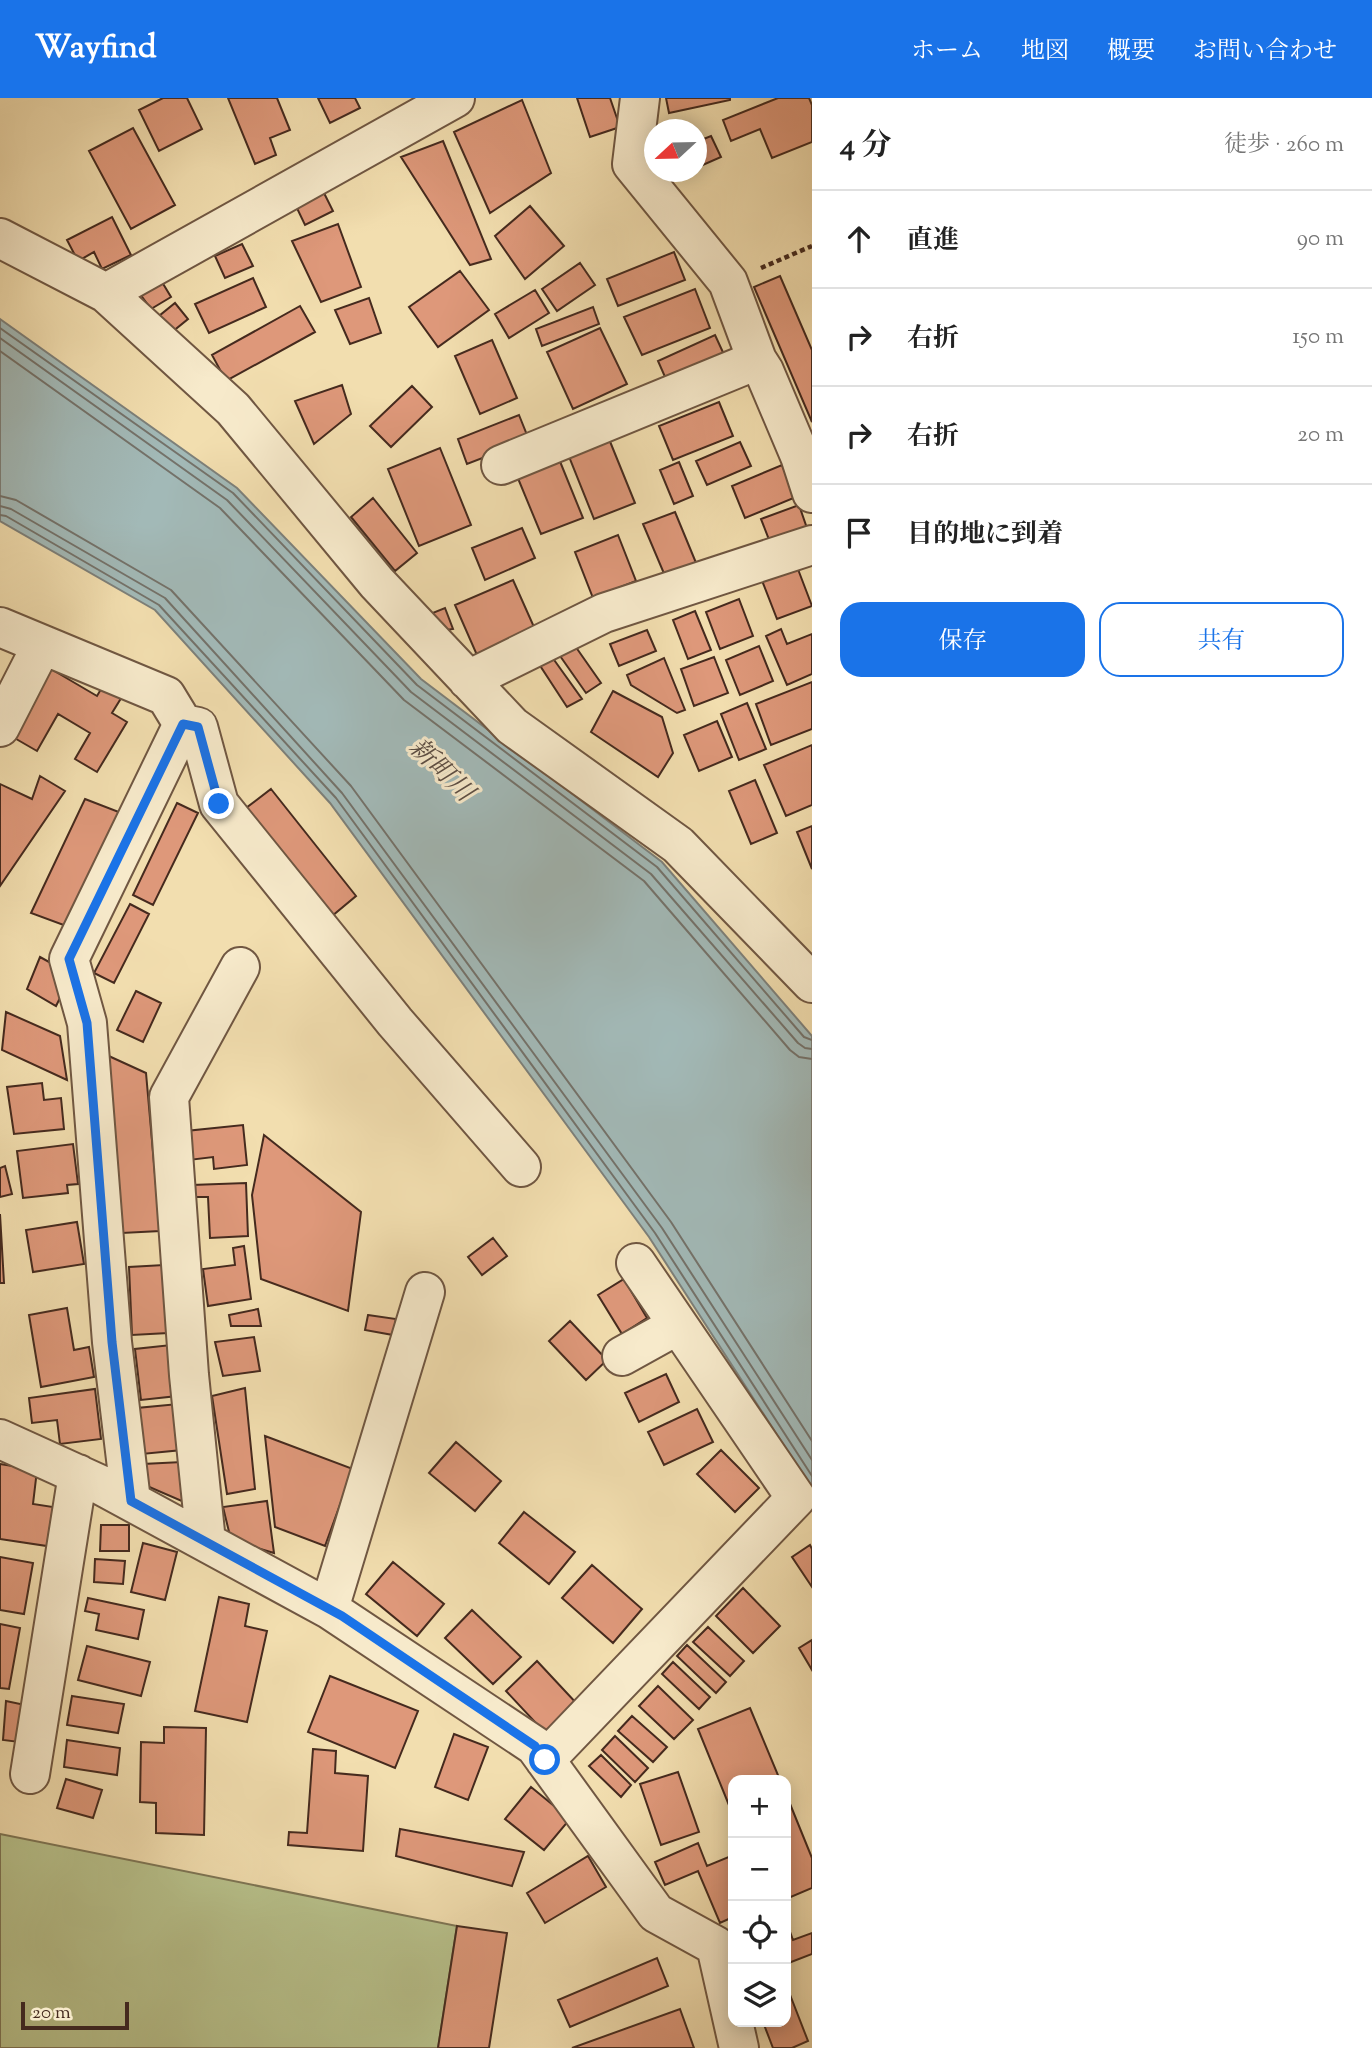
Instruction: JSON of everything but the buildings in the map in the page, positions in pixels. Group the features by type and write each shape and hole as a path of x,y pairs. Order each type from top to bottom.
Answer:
{"street":[{"path":"106,293 455,98"},
{"path":"640,98 632,164 728,282 757,360 764,370 800,456 812,493"},
{"path":"0,238 106,293 233,409 377,583 512,726 678,845 812,983"},
{"path":"501,465 757,360"},
{"path":"468,680 604,614 812,545"},
{"path":"0,626 166,696 183,724 198,727 219,804 395,1021 521,1167"},
{"path":"0,726 42,645"},
{"path":"131,1501 112,1342 87,1023 69,959 183,724"},
{"path":"206,1542 189,1375 169,1097 240,967"},
{"path":"545,1760 796,1498 636,1263"},
{"path":"329,1609 425,1292"},
{"path":"622,1356 678,1325"},
{"path":"0,1438 131,1501 329,1609 535,1746 656,1913 716,1946 739,2048"},
{"path":"30,1774 78,1474"}],"path":[{"path":"728,282 812,246"}],"green space":[{"path":"0,1834 457,1926 438,2048 0,2048"}],"water":[{"name":"新町川","path":"0,319 237,488 421,679 662,862 812,1036 812,1489 649,1237 330,803 155,610 0,521"}],"route":[{"path":"219,804 198,727 183,724 69,959 87,1023 112,1342 131,1501 342,1616 535,1746 545,1760"}]}
